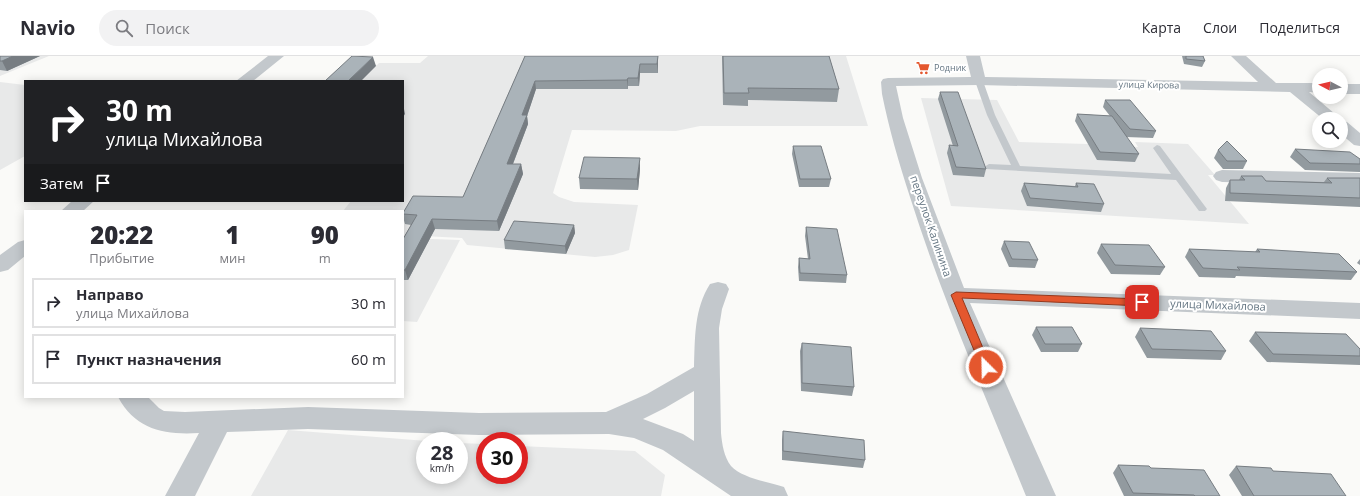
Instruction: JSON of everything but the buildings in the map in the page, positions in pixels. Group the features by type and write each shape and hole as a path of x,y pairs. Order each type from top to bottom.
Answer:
{"street":[{"path":"244,80 277,56"},
{"path":"973,56 980,81"},
{"path":"1238,56 1272,87"},
{"name":"переулок Калинина","path":"980,81 898,80 888,82 890,104 922,205 956,295 1041,496"},
{"name":"улица Кирова","path":"980,81 1312,88"},
{"path":"1294,88 1324,112"},
{"path":"1348,89 1360,89"},
{"path":"1348,132 1360,141"},
{"path":"1222,176 1360,179"},
{"path":"72,210 83,202"},
{"path":"0,264 24,250"},
{"path":"718,289 710,309 707,328 707,433 709,449 722,476"},
{"name":"улица Михайлова","path":"956,295 1360,311"},
{"path":"609,423 656,401 707,371"},
{"path":"132,398 149,415 160,421 185,422 308,418 479,424 609,423 638,428 673,442 738,486 773,496"},
{"path":"180,496 219,421"}],"lane":[{"path":"980,81 991,114 1017,168"},
{"path":"1157,148 1202,209"},
{"path":"989,166 1179,177"}],"shaded area":[{"path":"0,56 49,56 0,76"},
{"path":"428,56 846,56 868,126 700,126 676,131 572,130 553,193 559,197 574,202 638,205 629,250 613,255 595,257 467,245 462,238 404,235 404,210 344,210 350,202 404,202 404,80 338,80 354,64 377,65 379,63 420,63"},
{"path":"0,82 24,85 24,157 0,170"},
{"path":"921,98 997,100 1019,142 1138,147 1135,142 1188,144 1215,175 1208,175 1249,224 951,206"},
{"path":"404,238 460,240 417,322 404,321"},
{"path":"288,430 416,440 416,484 468,484 468,443 476,444 476,484 528,484 528,446 635,451 665,475 661,496 251,496"}],"place":[{"name":"Родник","path":"923,68"}],"route":[{"path":"986,367 956,295 1142,302"}]}
